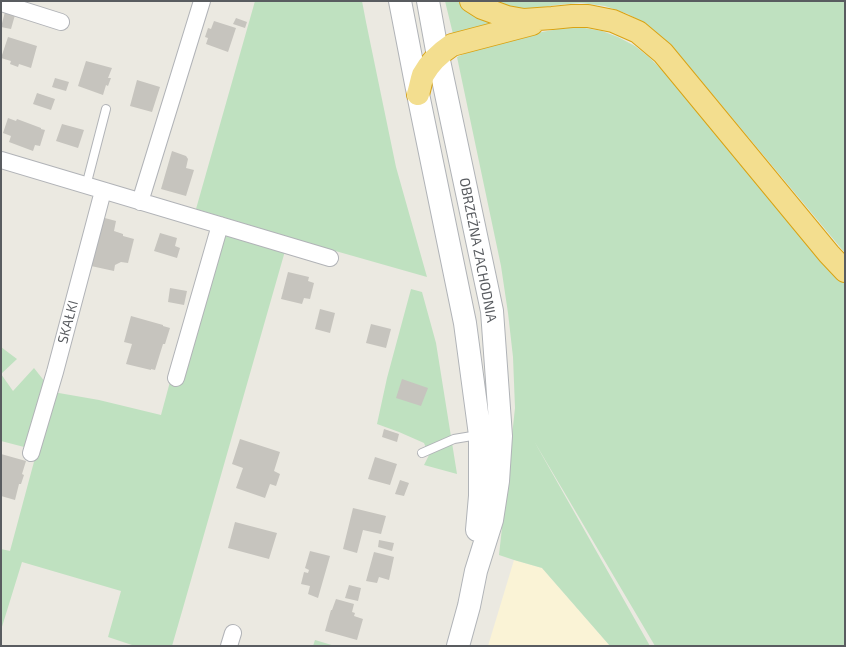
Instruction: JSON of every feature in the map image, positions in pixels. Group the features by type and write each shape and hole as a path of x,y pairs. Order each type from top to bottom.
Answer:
{"highway":[{"path":"471,1 482,8 507,17 524,20 588,16 613,20 638,32 668,59 829,254 845,271"},
{"path":"418,94 423,76 430,64 448,48 457,44 552,18"}],"street":[{"path":"140,202 202,1"},
{"name":"OBRZEŻNA ZACHODNIA","path":"400,1 465,323 490,435 498,481 492,520 476,571 469,606 458,646"},
{"name":"OBRZEŻNA ZACHODNIA","path":"428,1 438,56 492,311 490,435"},
{"path":"1,3 61,22"},
{"path":"1,160 330,258"},
{"name":"SKAŁKI","path":"31,453 55,372 103,191"},
{"path":"176,378 220,225"}],"lane":[{"path":"86,186 106,109"},
{"path":"422,453 454,439 490,435"}],"shaded area":[{"path":"514,560 542,568 610,646 488,646"}],"green space":[{"path":"255,1 362,1 396,167 427,277 196,209"},
{"path":"445,1 457,1 471,10 504,24 453,34"},
{"path":"493,1 845,1 845,253 673,47 650,27 628,14 605,6 581,3 531,9 505,6"},
{"path":"579,27 602,31 618,37 635,46 649,57 681,89 845,283 845,646 655,646 534,441 650,646 610,646 542,568 499,555 515,408 513,357 501,266 457,57 473,50 537,33"},
{"path":"211,230 285,251 172,646 135,646 108,637 121,591 22,562 1,630 1,549 10,551 35,458 28,448 1,441 1,374 13,391 34,368 53,392 99,400 161,415"},
{"path":"411,289 422,292 436,343 457,474 424,465 429,455 424,443 377,424 387,378"},
{"path":"1,347 17,359 1,374"},
{"path":"315,640 335,646 313,646"}],"building":[{"path":"5,12 15,15 11,29 1,27"},
{"path":"236,18 247,22 245,28 233,24"},
{"path":"214,21 236,28 228,52 206,44 208,38 205,37 208,28 211,29"},
{"path":"8,37 37,46 31,68 19,64 18,67 10,64 11,61 1,58"},
{"path":"86,61 112,68 108,78 111,78 108,86 106,85 103,95 78,86"},
{"path":"55,78 69,82 66,91 52,87"},
{"path":"137,80 160,87 152,112 130,106"},
{"path":"37,93 55,99 51,110 33,104"},
{"path":"8,118 16,121 17,119 45,130 40,146 35,145 33,151 9,142 11,136 3,133"},
{"path":"62,124 84,130 78,148 56,141"},
{"path":"172,151 186,156 188,159 186,168 194,170 186,196 161,189"},
{"path":"101,217 116,221 114,231 123,234 123,236 134,239 128,263 121,262 115,265 114,271 91,266"},
{"path":"160,233 177,238 175,246 180,248 177,258 154,251"},
{"path":"288,272 309,277 308,281 314,283 310,299 304,298 302,304 281,299"},
{"path":"170,288 187,291 184,305 168,302"},
{"path":"320,309 335,313 330,333 315,329"},
{"path":"131,316 170,328 165,344 163,344 155,370 126,364 132,344 124,342"},
{"path":"371,324 391,329 386,348 366,343"},
{"path":"402,379 428,388 421,406 396,398"},
{"path":"384,429 399,434 397,442 382,437"},
{"path":"240,439 280,452 274,471 280,474 276,486 270,484 265,498 236,488 243,468 232,464"},
{"path":"1,454 26,461 22,474 24,475 21,484 19,484 15,500 1,496"},
{"path":"375,457 397,464 390,485 368,479"},
{"path":"400,480 409,483 404,496 395,494"},
{"path":"353,508 386,516 381,534 363,530 357,553 343,549"},
{"path":"235,522 277,533 269,559 228,548"},
{"path":"379,540 394,543 392,551 378,547"},
{"path":"310,551 330,556 318,598 308,594 310,586 301,584 304,572 308,573 309,570 305,568"},
{"path":"374,552 394,557 389,580 379,577 377,583 366,581"},
{"path":"349,585 361,588 358,601 345,598"},
{"path":"336,599 354,604 352,612 355,613 354,616 363,619 357,640 325,631"}]}
